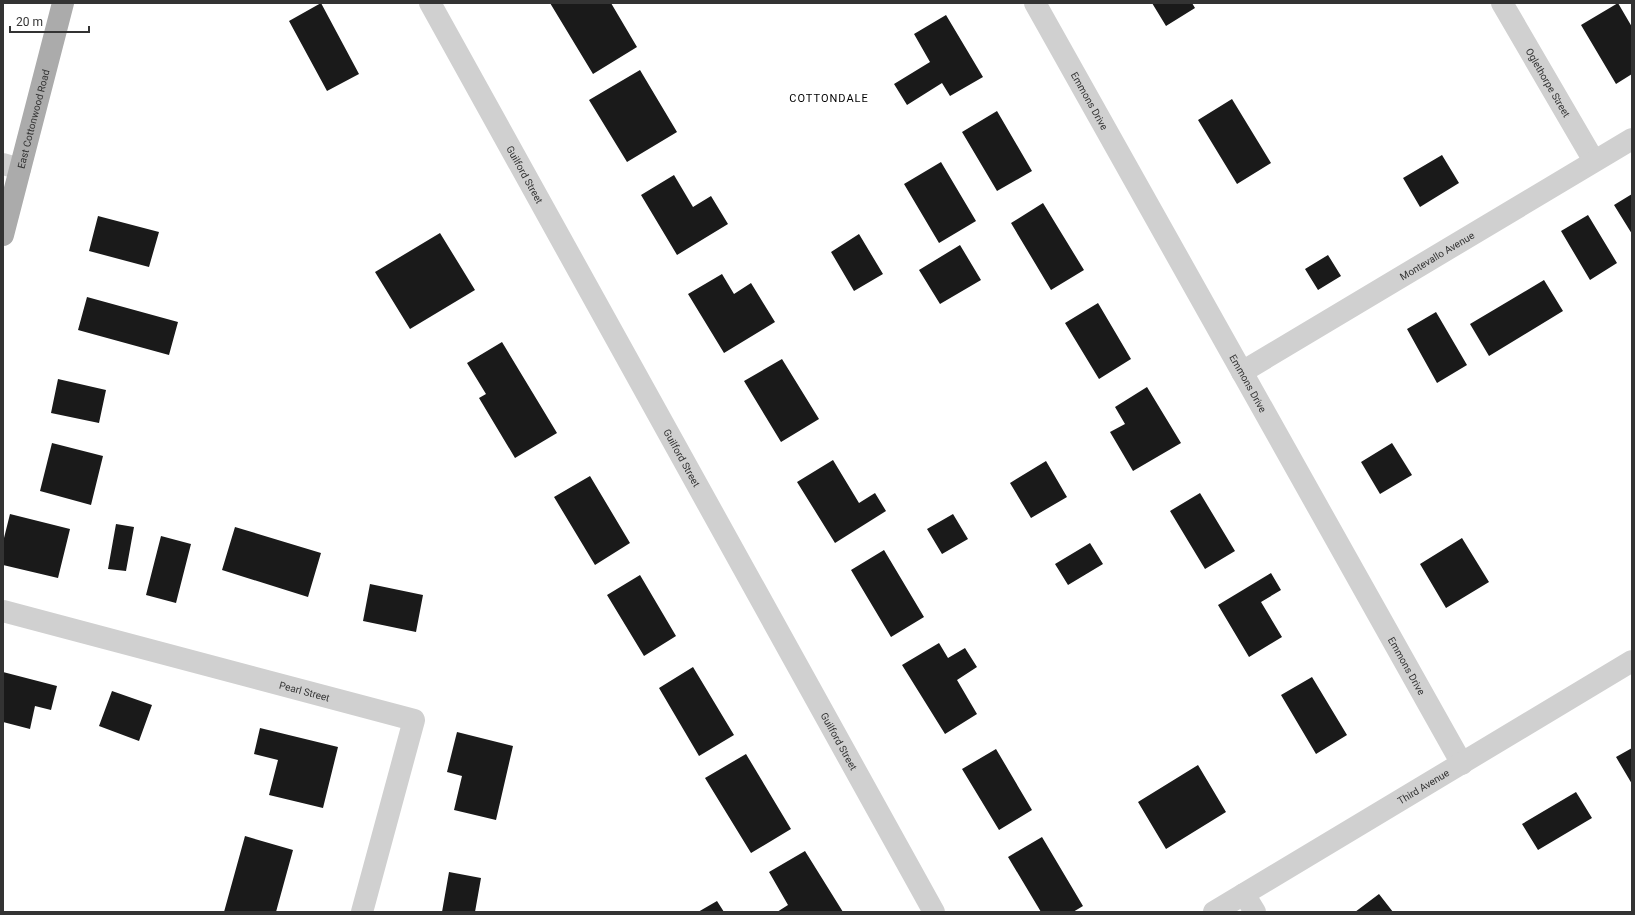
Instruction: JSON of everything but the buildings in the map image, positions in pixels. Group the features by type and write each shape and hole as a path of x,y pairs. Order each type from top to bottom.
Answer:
{"main road":[{"name":"East Cottonwood Road","path":"3,235 12,166 63,3"}],"street":[{"name":"Guilford Street","path":"430,3 934,912"},
{"name":"Emmons Drive","path":"1035,3 1462,764"},
{"name":"Oglethorpe Street","path":"1502,3 1594,162"},
{"name":"Montevallo Avenue","path":"1242,372 1632,139"},
{"name":"Pearl Street","path":"3,611 414,720 362,912"},
{"name":"Third Avenue","path":"1214,912 1250,903 1462,764 1632,661"}],"district":[{"name":"COTTONDALE","path":"829,98"}]}
